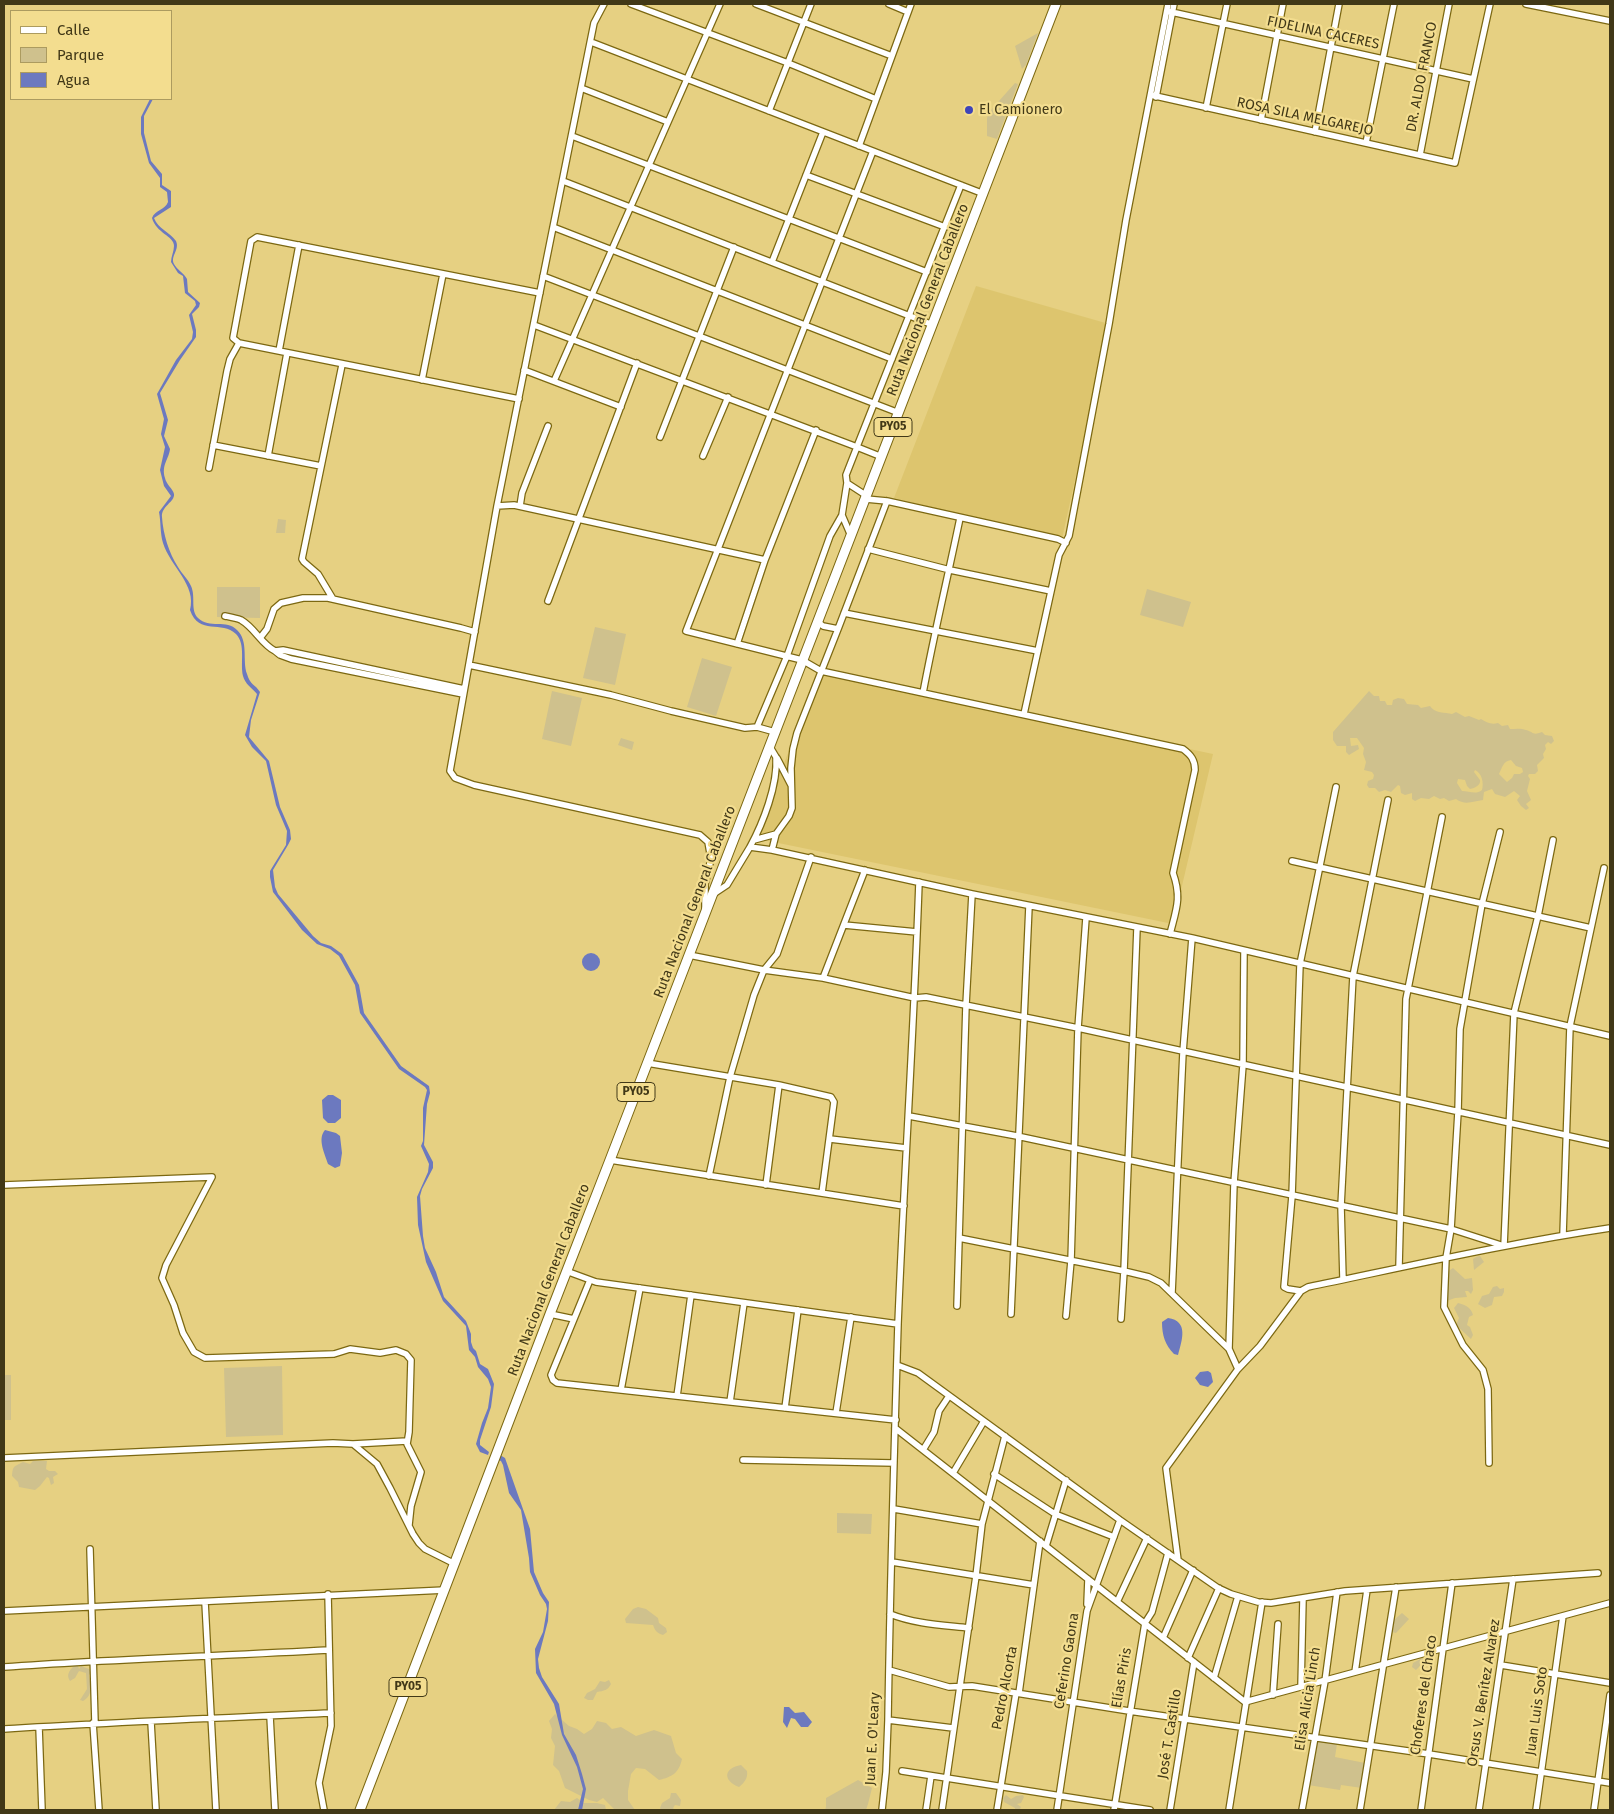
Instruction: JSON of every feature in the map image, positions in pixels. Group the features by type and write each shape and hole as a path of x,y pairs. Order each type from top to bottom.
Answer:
{"highway":[{"name":"Ruta Nacional General Caballero","path":"360,1810 566,1271 690,955 1056,4"}],"street":[{"path":"604,4 594,23 524,370 497,506 450,771 456,778 474,785 700,835 708,842 711,858 705,884 705,913"},
{"path":"631,4 788,63 876,99"},
{"path":"554,382 571,339 720,4"},
{"path":"756,4 892,56"},
{"path":"769,111 811,4"},
{"path":"889,4 908,12"},
{"path":"859,146 911,4"},
{"path":"1168,4 1170,12"},
{"path":"1024,714 1059,555 1066,543 1071,527 1109,324 1126,220 1154,96 1170,12 1174,4"},
{"path":"1206,108 1227,4"},
{"path":"1261,120 1284,4"},
{"path":"1315,132 1339,4"},
{"path":"1366,143 1394,4"},
{"name":"DR. ALDO FRANCO","path":"1420,155 1449,4"},
{"path":"1473,79 1490,4"},
{"path":"1526,4 1610,21"},
{"path":"1567,12 1569,4"},
{"name":"FIDELINA CACERES","path":"1170,12 1473,79"},
{"path":"591,42 984,194"},
{"name":"ROSA SILA MELGAREJO","path":"1154,96 1455,163 1473,79"},
{"path":"581,88 668,122"},
{"path":"772,262 823,132"},
{"path":"572,136 927,272"},
{"path":"874,151 686,630 802,660 821,672 1183,749 1195,762 1195,770 1173,873 1179,899 1170,934"},
{"path":"806,174 945,227"},
{"path":"562,181 933,325"},
{"path":"757,727 787,656 830,536 842,515 847,483 846,475 962,185"},
{"path":"553,227 892,359"},
{"path":"519,399 240,343 233,338 251,241 257,237 540,292"},
{"path":"279,352 299,245"},
{"path":"660,437 734,248"},
{"path":"422,380 443,274"},
{"path":"543,276 899,413"},
{"path":"534,325 882,456"},
{"path":"209,468 230,359 240,343"},
{"path":"268,456 287,353"},
{"path":"548,601 637,363"},
{"path":"333,599 318,574 302,558 342,364"},
{"path":"524,370 620,408"},
{"path":"704,456 728,397"},
{"path":"520,506 522,493 548,426"},
{"path":"737,644 765,560 816,430"},
{"path":"213,445 321,466"},
{"path":"847,483 866,498 887,500 1058,539 1066,543"},
{"path":"772,850 776,834 789,816 792,808 793,749 797,733 887,500"},
{"path":"497,506 520,506 765,560"},
{"path":"842,515 851,536"},
{"path":"923,693 960,518"},
{"path":"868,549 950,570 1051,591"},
{"path":"260,638 267,629 274,610 281,603 303,598 333,599 474,632"},
{"path":"844,613 1038,651"},
{"path":"225,616 239,619 267,647 275,651 283,650 464,691"},
{"path":"817,621 823,626 838,629"},
{"path":"469,664 611,695 736,726 745,728 757,727 775,732"},
{"path":"770,747 792,787"},
{"path":"712,895 727,885 754,840 773,784 776,757"},
{"path":"1301,1291 1288,1289 1284,1286 1292,1196 1300,964 1336,787"},
{"path":"1343,1279 1341,1206 1353,976 1388,800"},
{"path":"1399,1268 1406,999 1442,817"},
{"path":"1489,1463 1488,1389 1486,1378 1483,1370 1463,1345 1444,1306 1458,1112 1460,1029 1482,904 1500,832"},
{"path":"754,840 776,834"},
{"path":"1504,1246 1514,1013 1538,916 1554,840"},
{"path":"750,847 811,857 1028,906 1192,938 1610,1036"},
{"path":"709,1176 730,1077 754,995 764,970 777,954 811,857"},
{"path":"1292,861 1591,928"},
{"path":"1563,1235 1570,1026 1604,868"},
{"path":"823,978 865,870"},
{"name":"Juan E. O'Leary","path":"882,1810 888,1720 898,1324 915,998 919,882"},
{"path":"957,1306 966,1005 972,894"},
{"path":"1011,1314 1028,906"},
{"path":"1066,1316 1071,1261 1078,1028 1086,918"},
{"path":"844,925 917,932"},
{"path":"1121,1319 1137,928"},
{"path":"1172,1293 1184,1052 1192,938"},
{"path":"1229,1349 1234,1183 1242,1065 1244,951"},
{"path":"690,955 764,970 823,978 915,998 926,997 1078,1028 1610,1145"},
{"path":"647,1063 779,1085 831,1097 834,1102 822,1193"},
{"path":"766,1185 779,1085"},
{"path":"909,1116 1017,1136 1451,1229 1504,1246"},
{"path":"830,1139 906,1148"},
{"path":"610,1160 904,1206"},
{"path":"4,1185 212,1178 170,1257 162,1278 183,1332 194,1352 205,1358 334,1354 350,1349 380,1352 396,1350 406,1354 411,1360 407,1444 421,1472 411,1506 409,1524"},
{"path":"1178,1560 1166,1468 1238,1369 1260,1346 1301,1291 1308,1287 1343,1279 1504,1246 1610,1228"},
{"path":"959,1238 1149,1277 1161,1283 1229,1349 1238,1369"},
{"path":"566,1271 596,1282 898,1324"},
{"path":"590,1280 551,1375 553,1380 558,1383 896,1420"},
{"path":"621,1390 640,1288"},
{"path":"677,1396 691,1295"},
{"path":"730,1402 744,1303"},
{"path":"785,1408 798,1310"},
{"path":"550,1314 574,1319"},
{"path":"836,1413 851,1317"},
{"path":"897,1365 918,1374 1120,1520 1219,1588 1238,1596 1271,1603 1337,1592 1598,1573"},
{"path":"924,1450 934,1432 939,1411 949,1396"},
{"path":"953,1473 984,1421"},
{"path":"895,1428 1245,1702"},
{"path":"942,1810 982,1524 1005,1436"},
{"path":"4,1458 408,1441"},
{"path":"353,1444 377,1464 413,1534 425,1549 455,1564"},
{"path":"743,1460 894,1463"},
{"path":"994,1474 1055,1514 1114,1537"},
{"path":"1046,1546 1066,1480"},
{"path":"894,1509 982,1524"},
{"name":"Ceferino Gaona","path":"1057,1810 1087,1611 1120,1520"},
{"path":"1117,1602 1147,1538"},
{"name":"Pedro Alcorta","path":"997,1810 1016,1693 1019,1693 1040,1541"},
{"path":"90,1550 94,1723 99,1810"},
{"name":"Elías Piris","path":"1115,1808 1144,1623 1152,1612 1168,1553"},
{"path":"892,1562 1034,1584"},
{"path":"1163,1638 1193,1570"},
{"path":"1087,1611 1088,1579"},
{"name":"Orsus V. Benítez Alvarez","path":"1479,1810 1513,1579"},
{"name":"Choferes del Chaco","path":"1421,1810 1452,1583"},
{"path":"1188,1658 1219,1588"},
{"path":"1360,1810 1396,1588"},
{"path":"4,1611 205,1602 328,1594 445,1590"},
{"path":"1355,1672 1367,1590"},
{"name":"Elisa Alicia Linch","path":"1302,1810 1325,1681 1337,1592"},
{"path":"324,1810 319,1783 332,1726 328,1594"},
{"path":"1214,1678 1238,1596"},
{"path":"1301,1687 1302,1599"},
{"path":"205,1602 216,1810"},
{"path":"1229,1810 1262,1602"},
{"path":"1245,1702 1610,1603"},
{"path":"890,1614 905,1620 968,1628"},
{"name":"Juan Luis Soto","path":"1536,1810 1563,1616"},
{"path":"1273,1695 1278,1624"},
{"path":"4,1668 92,1660 208,1657 329,1650"},
{"name":"José T. Castillo","path":"1170,1810 1194,1662"},
{"path":"1501,1664 1610,1683"},
{"path":"888,1670 949,1686 972,1686 1185,1720 1429,1754 1610,1782"},
{"path":"1594,1810 1610,1695"},
{"path":"4,1729 94,1723 331,1713"},
{"path":"270,1716 275,1810"},
{"path":"888,1720 953,1728"},
{"path":"151,1722 156,1810"},
{"path":"39,1727 42,1810"},
{"path":"902,1771 1059,1796 1115,1808 1150,1810"},
{"path":"926,1810 931,1776"}],"shaded area":[{"path":"976,286 1109,324 1062,539 894,498"},
{"path":"821,671 1213,754 1173,924 754,838"}],"green space":[{"path":"1038,33 1026,65 1022,69 1015,46"},
{"path":"1015,83 1018,84 997,139 987,136 987,118 990,111"},
{"path":"278,519 286,520 285,533 276,533"},
{"path":"217,587 260,587 260,618 217,617"},
{"path":"1147,589 1191,602 1183,627 1140,615"},
{"path":"595,627 626,634 615,685 583,678"},
{"path":"702,658 732,667 716,716 687,707"},
{"path":"552,691 582,698 571,746 542,739"},
{"path":"1369,691 1374,696 1379,696 1380,701 1385,701 1387,705 1392,705 1393,700 1398,698 1404,699 1407,704 1418,705 1421,708 1430,706 1432,709 1440,712 1452,714 1456,712 1465,717 1469,716 1495,724 1498,723 1502,726 1508,725 1510,729 1522,729 1535,734 1542,732 1545,735 1552,736 1554,741 1551,744 1548,742 1545,745 1544,758 1537,765 1538,771 1528,776 1530,779 1527,791 1531,800 1526,804 1529,808 1526,810 1517,800 1520,796 1514,791 1505,797 1495,794 1492,789 1484,792 1483,800 1466,803 1456,799 1449,801 1434,796 1429,799 1421,798 1415,801 1412,799 1412,793 1405,795 1401,793 1400,786 1398,785 1391,792 1385,790 1379,792 1375,788 1369,788 1367,785 1368,781 1373,779 1374,775 1372,772 1364,770 1366,762 1363,754 1364,748 1357,738 1350,738 1351,746 1358,745 1359,749 1349,755 1346,752 1346,746 1337,746 1333,740 1333,732","holes":["1511,760 1516,766 1522,768 1523,772 1514,774 1507,782 1499,774 1504,763","1475,770 1482,778 1482,790 1475,793 1462,791 1457,783 1458,779 1465,780 1470,789 1480,783 1474,772"]},
{"path":"621,738 634,742 632,750 618,745"},
{"path":"1480,1256 1484,1262 1474,1270 1473,1259"},
{"path":"1453,1268 1465,1279 1472,1278 1473,1290 1471,1294 1465,1291 1467,1297 1447,1301 1441,1287 1444,1274"},
{"path":"1497,1286 1500,1289 1504,1288 1502,1296 1494,1297 1492,1305 1485,1308 1478,1304 1482,1296 1489,1294 1493,1287"},
{"path":"1458,1303 1467,1307 1472,1312 1473,1315 1469,1317 1467,1325 1470,1327 1473,1335 1471,1339 1456,1325 1459,1318 1454,1308"},
{"path":"282,1366 283,1435 226,1437 224,1368"},
{"path":"4,1375 11,1375 11,1420 4,1420"},
{"path":"33,1461 47,1461 46,1469 55,1471 58,1474 53,1477 54,1483 51,1485 47,1477 35,1490 19,1487 18,1482 12,1476 13,1468 23,1462 30,1464"},
{"path":"837,1513 872,1514 871,1534 837,1533"},
{"path":"638,1607 646,1609 658,1618 659,1623 666,1628 667,1632 663,1635 659,1633 653,1625 626,1623 625,1619 633,1609"},
{"path":"1402,1613 1409,1619 1396,1633 1388,1631 1387,1620 1395,1619"},
{"path":"1422,1658 1428,1664 1420,1666 1416,1670 1412,1667 1413,1663"},
{"path":"74,1666 78,1666 79,1669 81,1666 92,1672 89,1675 90,1693 83,1701 80,1700 87,1689 86,1673 79,1671 75,1678 70,1681 69,1673"},
{"path":"609,1680 610,1686 605,1690 597,1692 593,1700 584,1698 587,1693 595,1689 600,1681 605,1682"},
{"path":"555,1714 569,1726 584,1734 592,1729 597,1721 606,1723 612,1729 621,1727 636,1736 654,1730 671,1736 676,1753 682,1759 681,1764 674,1774 659,1780 645,1769 636,1768 631,1774 628,1791 628,1800 635,1810 615,1810 603,1798 597,1802 589,1800 565,1788 559,1771 553,1765 555,1746 551,1738 552,1729 549,1721"},
{"path":"1316,1740 1337,1744 1335,1757 1365,1763 1362,1788 1341,1785 1340,1790 1308,1785"},
{"path":"741,1765 747,1771 747,1776 739,1787 730,1781 727,1775 728,1771"},
{"path":"858,1780 872,1788 866,1810 825,1810 826,1798"},
{"path":"671,1793 676,1793 681,1800 680,1806 675,1805 673,1808 675,1810 661,1810 662,1803 670,1798"},
{"path":"1006,1795 1011,1799 1023,1795 1021,1803 1017,1804 1021,1807 1020,1809 1015,1810 1015,1808 1004,1802 1003,1798"},
{"path":"577,1798 584,1803 605,1805 606,1810 554,1810 561,1801 570,1802"}],"water":[{"path":"150,100 152,100 144,116 144,133 151,161 162,174 162,185 171,191 171,207 154,218 158,225 176,241 177,247 173,258 174,264 187,279 188,292 200,303 199,307 192,314 196,337 160,393 168,420 164,436 170,449 164,473 174,494 174,497 162,513 165,537 175,562 191,586 196,615 207,623 228,625 237,630 243,640 248,678 260,692 251,720 249,737 269,761 280,807 290,830 291,839 273,870 275,887 278,894 313,936 321,943 331,946 342,954 359,985 364,1013 401,1066 429,1086 430,1093 427,1104 424,1145 433,1162 433,1168 420,1196 423,1236 425,1248 436,1272 444,1297 466,1321 471,1334 471,1342 480,1364 488,1369 494,1384 491,1407 480,1440 480,1445 489,1452 488,1455 480,1452 476,1444 488,1408 491,1387 488,1379 478,1367 475,1357 469,1350 466,1326 443,1301 426,1262 418,1225 417,1197 428,1172 429,1164 421,1146 423,1141 423,1108 427,1090 399,1069 360,1013 355,985 339,956 330,949 317,944 302,930 273,892 270,871 286,845 287,831 276,805 266,761 252,747 245,735 257,694 244,679 241,643 236,634 230,630 199,623 194,618 190,610 190,592 163,543 159,512 171,496 164,486 160,470 165,447 161,434 164,419 157,394 176,360 192,339 193,332 189,315 196,305 195,301 185,293 183,276 178,273 171,262 174,248 173,243 157,227 152,218 168,202 167,192 160,187 160,178 149,163 141,134 141,117"},
{"path":"587,953 595,953 600,958 598,969 587,971 582,966 582,958"},
{"path":"328,1095 333,1095 341,1100 341,1118 335,1123 328,1123 323,1118 322,1100"},
{"path":"325,1130 340,1136 342,1153 340,1166 335,1168 328,1164 322,1147 322,1138"},
{"path":"1168,1318 1175,1320 1181,1327 1182,1337 1178,1355 1171,1351 1163,1335 1162,1322"},
{"path":"1208,1371 1211,1373 1213,1382 1208,1387 1200,1385 1195,1378 1200,1372"},
{"path":"500,1455 505,1458 530,1529 534,1572 549,1602 548,1621 538,1659 539,1668 542,1677 559,1704 564,1734 576,1755 582,1774 586,1789 582,1810 578,1810 583,1789 577,1767 562,1735 554,1704 536,1673 535,1649 543,1632 547,1609 530,1572 521,1510 509,1493 503,1465 498,1460"},
{"path":"784,1707 789,1707 795,1713 804,1712 812,1722 808,1727 801,1727 795,1719 791,1718 787,1728 783,1722"}],"place":[{"name":"El Camionero","path":"969,110"}]}
